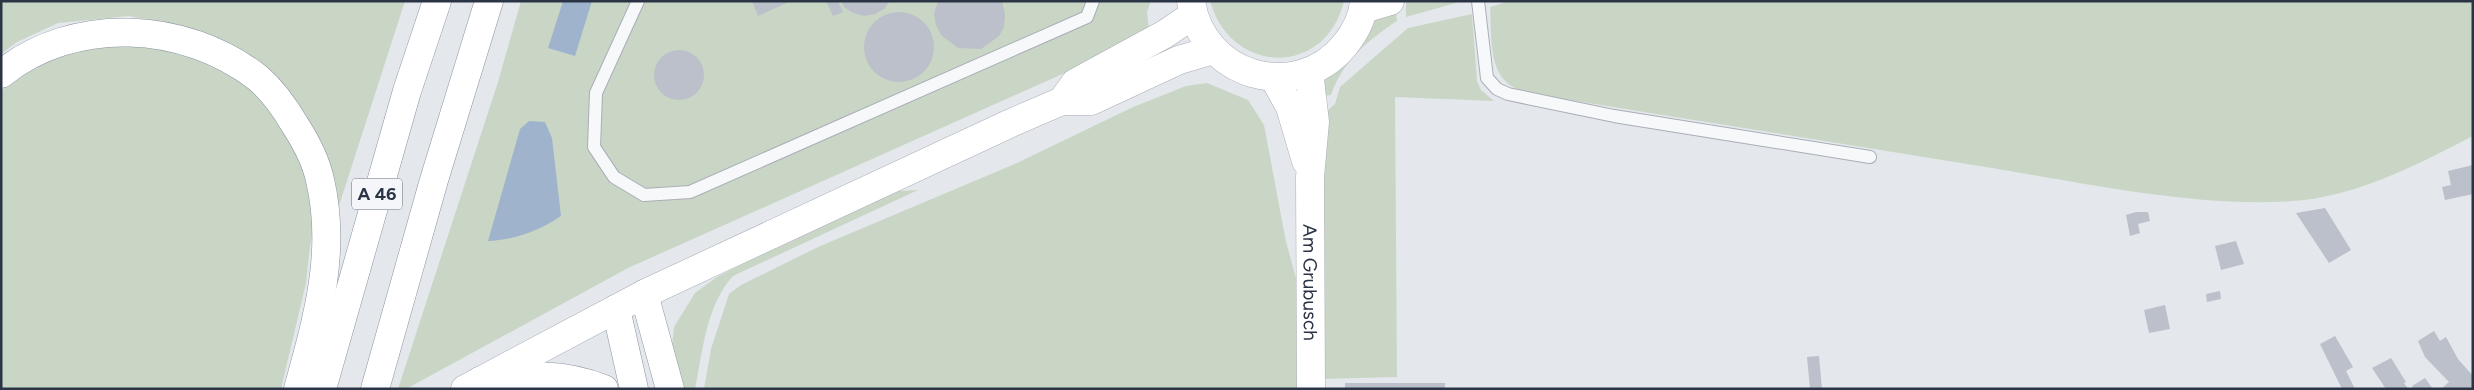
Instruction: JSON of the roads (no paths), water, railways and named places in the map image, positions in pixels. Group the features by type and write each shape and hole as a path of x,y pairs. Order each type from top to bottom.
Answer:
{"main road":[{"name":"A 46","path":"322,389 407,91 437,1"},
{"name":"A 46","path":"375,389 434,180 489,1"},
{"path":"1062,102 1075,83 1166,34 1192,8 1201,34 1213,50 1241,70 1274,78 1292,77 1309,72 1334,58 1353,36 1364,5 1390,1"},
{"path":"1,74 36,52 60,42 86,35 144,33 171,37 217,52 258,79 274,95 300,134 312,157 320,180 326,215 327,242 321,306 298,389"},
{"path":"472,385 644,294 1062,102 1091,101 1179,60 1213,50"},
{"name":"Am Grubusch","path":"1309,72 1315,122 1310,177 1311,389"},
{"name":"Am Grubusch","path":"1274,78 1290,107 1310,177"},
{"path":"644,294 670,389"},
{"path":"616,309 634,389"},
{"path":"472,385 527,375 555,375 580,379 604,389"}],"lane":[{"path":"638,1 596,93 594,147 614,177 644,195 690,192 1087,17 1093,1"},
{"path":"1478,1 1487,78 1497,89 1508,94 1614,116 1870,157"}],"water":[{"path":"563,1 592,1 575,56 548,48"},
{"path":"529,121 545,122 552,138 561,216 526,234 488,241 520,129"}]}
